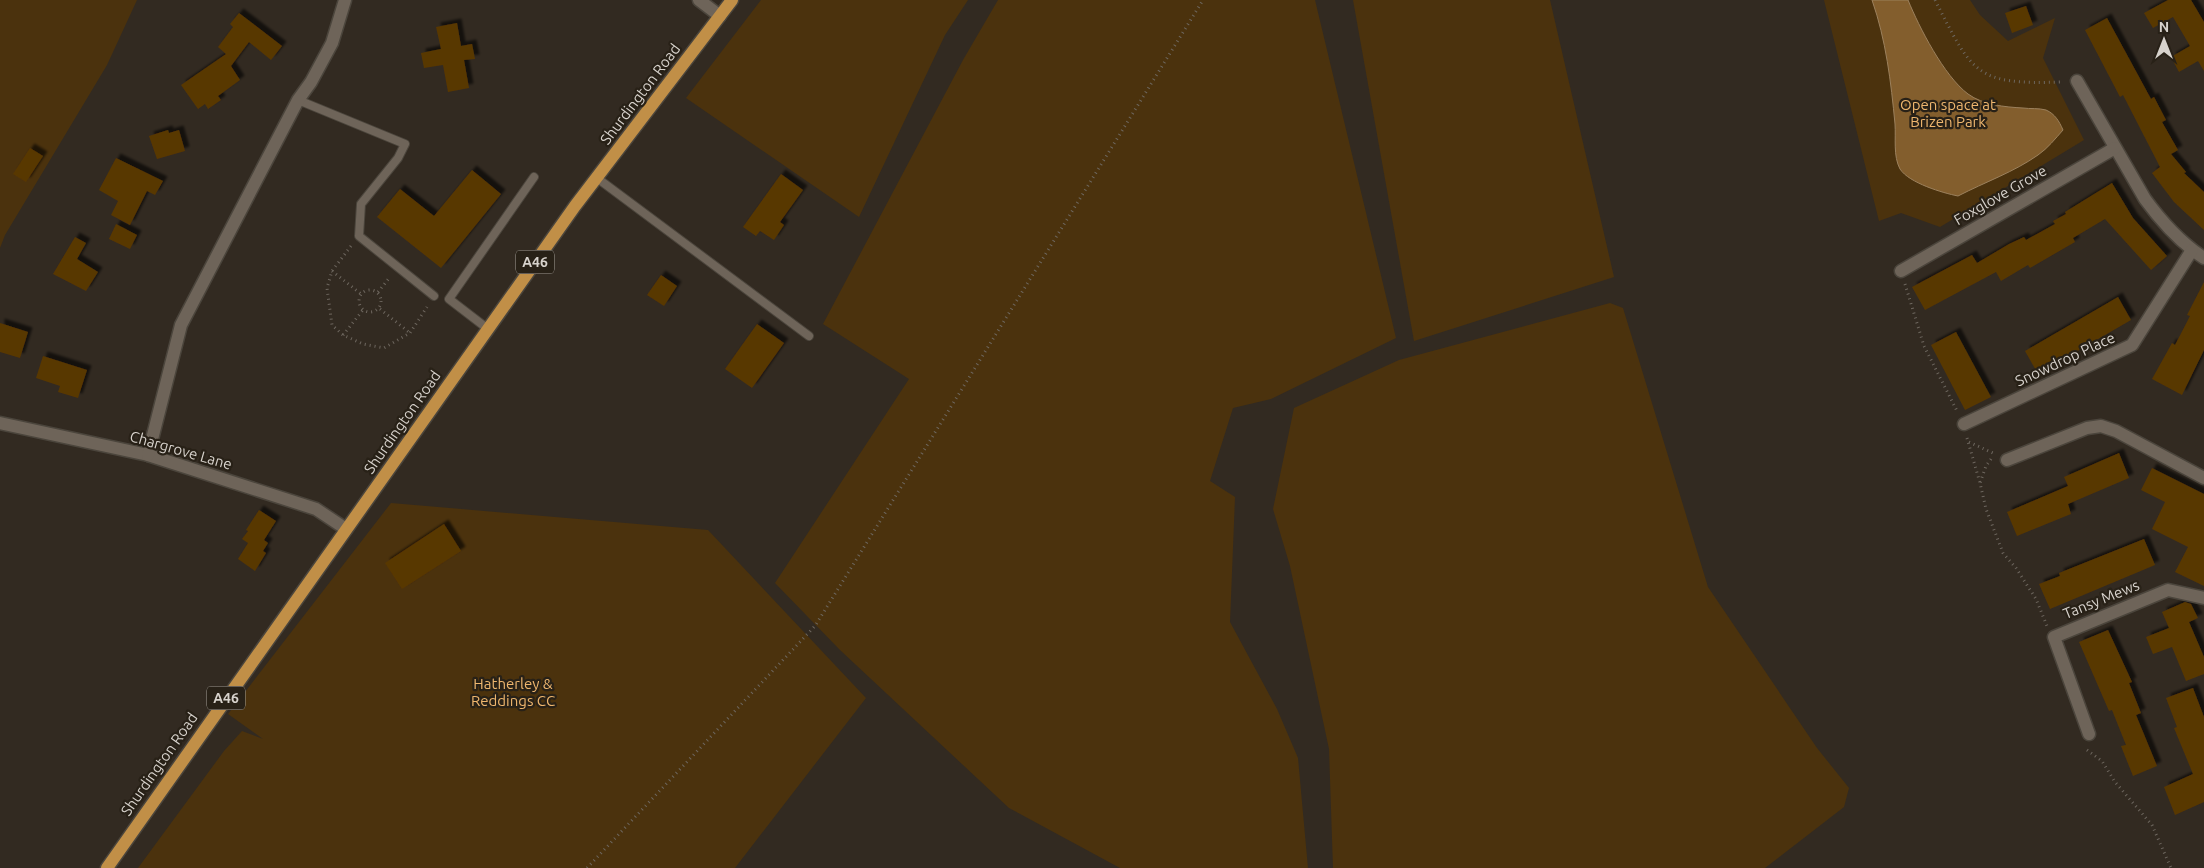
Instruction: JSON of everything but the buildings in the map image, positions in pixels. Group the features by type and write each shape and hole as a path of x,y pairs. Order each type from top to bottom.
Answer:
{"main road":[{"name":"Shurdington Road","path":"106,868 488,328 597,178 732,0"}],"street":[{"path":"148,455 181,325 298,100 311,82 332,43 345,0"},
{"path":"699,0 720,16"},
{"path":"2078,81 2144,199 2192,250 2204,258"},
{"name":"Foxglove Grove","path":"1901,271 2115,148"},
{"name":"Snowdrop Place","path":"1964,424 2132,345 2192,250"},
{"name":"Chargrove Lane","path":"0,423 148,455 316,509 346,529"},
{"path":"2001,455 2087,428 2101,426 2116,431 2204,478"},
{"name":"Tansy Mews","path":"2089,734 2054,637 2168,590 2204,598"}],"lane":[{"path":"298,100 405,144 398,158 361,204 359,236 434,296"},
{"path":"488,328 449,299 534,177"},
{"path":"597,178 810,336"}],"path":[{"path":"586,868 815,626 1203,0"},
{"path":"1935,0 1961,52 1986,74 1998,79 2024,83 2078,81"},
{"path":"359,236 332,271 327,288 328,308 332,325 343,335 363,344 384,348 410,333 434,296"},
{"path":"378,292 398,268"},
{"path":"332,271 361,294"},
{"path":"1901,271 1924,346 1964,424 1986,509 2003,553 2016,568 2036,600 2043,619 2054,637"},
{"path":"369,289 378,292 382,299 380,308 372,313 363,310 358,302 361,294 369,289"},
{"path":"380,308 410,333"},
{"path":"343,335 363,310"},
{"path":"1968,442 2001,455"},
{"path":"1980,483 1986,466 2001,455"},
{"path":"2080,745 2102,761 2115,782 2152,825 2171,868"}],"green space":[{"path":"0,0 137,0 107,65 5,235 0,248"},
{"path":"761,0 968,0 945,35 859,217 686,98"},
{"path":"998,0 1315,0 1396,338 1271,399 1233,408 1210,481 1235,497 1230,622 1277,709 1298,758 1308,868 1120,868 1009,808 840,650 775,583 909,379 823,324 963,60"},
{"path":"1353,0 1550,0 1614,277 1414,341"},
{"name":"Open space at Brizen Park","path":"1824,0 1970,0 1980,15 2008,41 2055,18 2043,58 2084,140 1940,227 1901,213 1879,221"},
{"path":"1610,303 1623,308 1708,587 1817,748 1849,788 1844,807 1765,868 1333,868 1329,749 1290,566 1273,509 1294,408 1399,360"},
{"name":"Hatherley & Reddings CC","path":"391,503 708,530 866,698 735,868 138,868 224,751 242,731 263,739 228,714"}],"shaded area":[{"path":"1872,0 1908,0 1925,37 1941,63 1950,76 1968,94 1980,101 1994,105 2046,110 2056,118 2063,130 2045,149 2029,161 1958,196 1935,190 1911,179 1900,169 1896,158 1895,124 1890,77 1881,30"}]}
